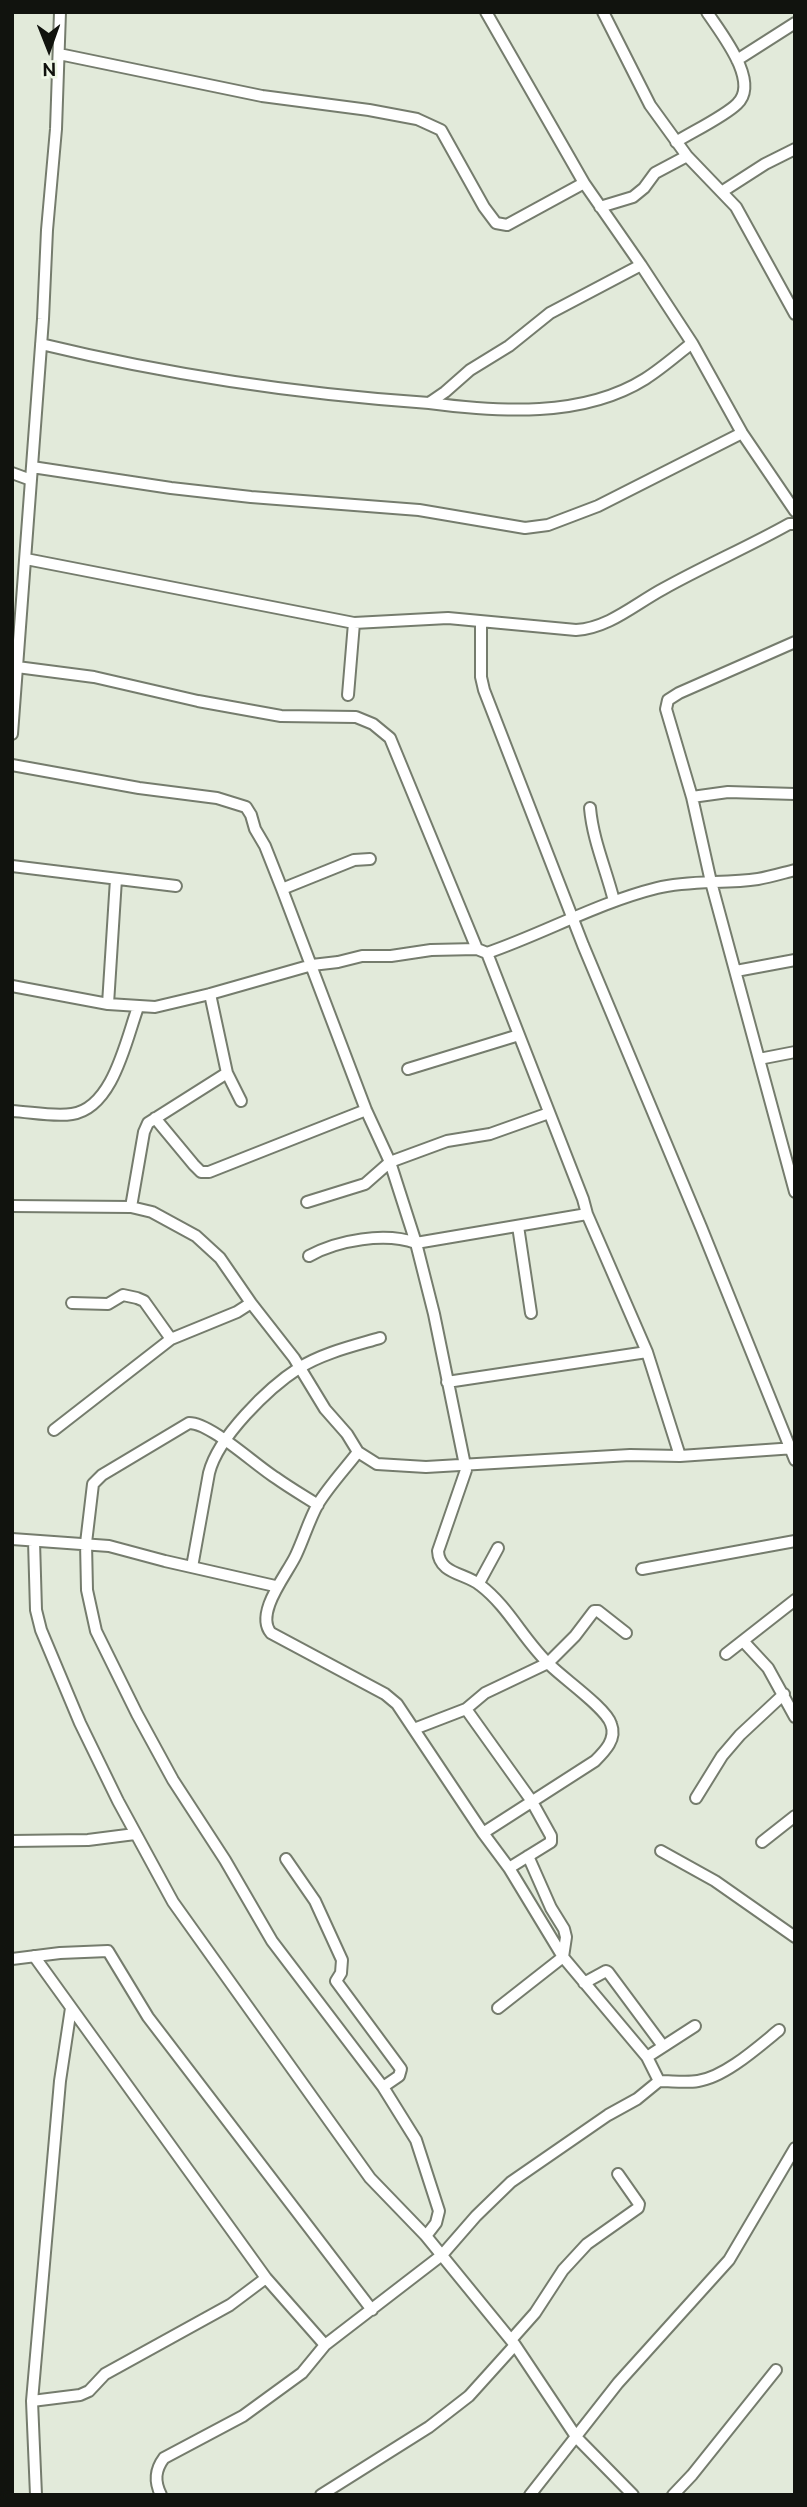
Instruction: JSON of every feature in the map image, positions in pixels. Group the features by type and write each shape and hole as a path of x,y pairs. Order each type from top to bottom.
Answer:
{"street":[{"path":"12,734 32,480 60,54 60,12"},
{"path":"486,12 584,183 692,343 742,433 795,511"},
{"path":"603,12 650,105 687,156 736,207 795,314"},
{"path":"676,142 738,104 744,94 744,76 737,60 707,12"},
{"path":"737,60 795,23"},
{"path":"60,54 262,96 417,118 441,130 484,207 496,223 507,225 584,183"},
{"path":"723,191 765,164 795,149"},
{"path":"600,207 633,197 655,173 687,156"},
{"path":"429,403 550,313 641,265"},
{"path":"41,344 120,363 223,382 485,410 569,405 598,400 644,379 692,343"},
{"path":"32,467 251,497 419,510 525,528 548,525 598,506 742,433"},
{"path":"12,473 32,480"},
{"path":"26,559 354,623 438,618 506,622 557,630 590,629 607,623 664,588 789,524 795,524"},
{"path":"12,1206 131,1207 152,1212 196,1237 220,1258 358,1452 377,1464 426,1468 630,1455 793,1452 640,1086 484,690 481,677 481,622"},
{"path":"348,695 354,623"},
{"path":"795,642 679,693 668,699 666,709 692,797 711,882 759,1059 792,1168 795,1192"},
{"path":"17,667 94,677 198,701 281,716 356,717 373,724 390,738 519,1035 587,1214 648,1352 680,1456"},
{"path":"12,765 139,788 217,798 246,807 251,814 312,965 366,1110 390,1162 416,1243 465,1466 465,1475 438,1551 439,1559 446,1568 479,1583 497,1599 548,1663 607,1716 611,1724 613,1735 605,1751 595,1761 483,1833"},
{"path":"692,797 728,792 795,794"},
{"path":"590,808 597,846 614,901"},
{"path":"282,889 354,860 370,859"},
{"path":"12,866 176,886"},
{"path":"12,986 108,1004 155,1007 312,965 362,956 391,956 431,950 482,951 529,939 563,924 572,917 659,887 697,881 759,879 795,870"},
{"path":"108,1004 116,879"},
{"path":"736,971 795,960"},
{"path":"210,994 227,1073 241,1101"},
{"path":"12,1111 72,1115 99,1101 119,1060 138,1007"},
{"path":"408,1069 519,1035"},
{"path":"759,1059 795,1052"},
{"path":"131,1207 144,1132 148,1123 227,1073"},
{"path":"155,1118 194,1166 201,1172 209,1172 366,1110"},
{"path":"307,1202 365,1184 390,1162 447,1141 490,1134 550,1113"},
{"path":"309,1256 329,1246 353,1240 394,1238 416,1243 587,1214"},
{"path":"518,1226 531,1313"},
{"path":"72,1303 108,1304 123,1295 137,1298 144,1301 171,1339"},
{"path":"54,1430 171,1339 237,1312 251,1303"},
{"path":"192,1567 212,1462 224,1441 256,1406 300,1368 332,1352 380,1338"},
{"path":"447,1382 648,1352"},
{"path":"318,1505 275,1478 210,1429 197,1423 189,1423 93,1484 86,1543 87,1590 96,1631 173,1780 225,1860 272,1941 383,2087 416,2140 439,2211 436,2223 426,2236"},
{"path":"358,1452 318,1505 294,1559 275,1586 266,1620 267,1628 271,1633 385,1694 397,1704 509,1868 563,1957 647,2057 659,2081"},
{"path":"12,1538 109,1546 275,1586"},
{"path":"34,1541 36,1610 41,1630 80,1723 173,1902 370,2178 426,2236 513,2343 577,2438 633,2495"},
{"path":"642,1569 795,1541"},
{"path":"479,1583 498,1548"},
{"path":"726,1654 795,1600"},
{"path":"414,1729 466,1709 485,1693 548,1663 575,1636 594,1611 598,1611 626,1633"},
{"path":"743,1641 768,1668 795,1717"},
{"path":"696,1798 722,1756 740,1735 784,1694"},
{"path":"466,1709 531,1800 551,1836 551,1842 509,1868"},
{"path":"762,1842 795,1816"},
{"path":"12,1842 88,1840 135,1833"},
{"path":"661,1851 715,1881 795,1937"},
{"path":"498,2008 563,1957 566,1937 528,1856"},
{"path":"286,1859 315,1901 342,1960 337,1981 401,2069 399,2076 383,2087"},
{"path":"539,1917 551,1908"},
{"path":"12,1959 108,1951 148,2017 372,2310"},
{"path":"34,1956 266,2278 325,2346"},
{"path":"584,1983 606,1970 663,2046"},
{"path":"36,2495 32,2401 60,2081 71,2008"},
{"path":"618,2023 635,2008"},
{"path":"632,2040 648,2025"},
{"path":"647,2057 695,2026"},
{"path":"161,2495 156,2486 156,2478 158,2466 164,2458 243,2416 302,2373 325,2346 442,2255 511,2182 608,2115 637,2099 659,2081 695,2081 715,2075 745,2057 779,2030"},
{"path":"530,2495 618,2383 729,2260 795,2148"},
{"path":"321,2495 429,2427 469,2396 513,2343 563,2270 587,2244 638,2208 639,2204 618,2174"},
{"path":"32,2401 80,2395 89,2391 105,2374 230,2305 266,2278"},
{"path":"673,2495 776,2370"}]}
